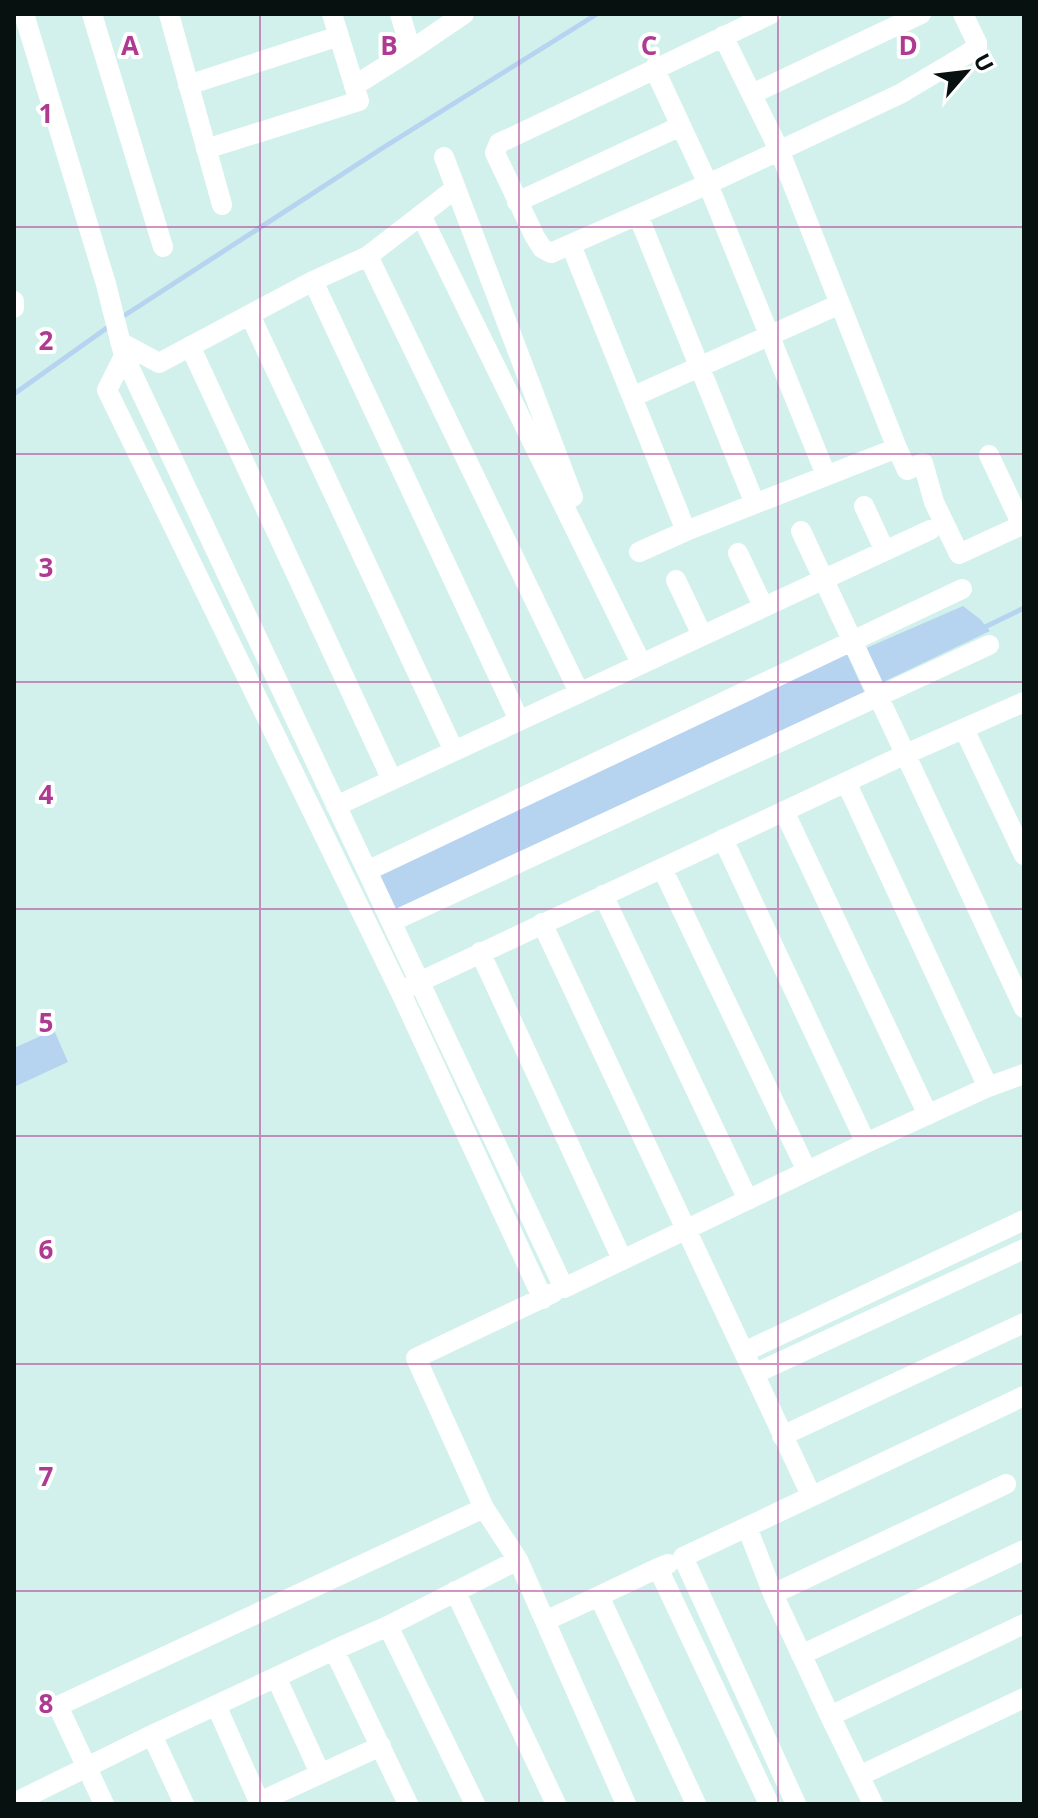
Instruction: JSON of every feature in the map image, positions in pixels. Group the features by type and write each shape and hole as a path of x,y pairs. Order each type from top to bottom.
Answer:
{"street":[{"path":"24,14 121,344 564,1288"},
{"path":"92,14 163,247"},
{"path":"206,149 359,101 332,14"},
{"path":"400,14 411,50"},
{"path":"354,86 464,14"},
{"path":"771,14 499,143 495,153 542,248 551,253 571,245 780,152 900,94 977,47 975,36 963,14"},
{"path":"752,94 921,14"},
{"path":"172,15 222,205"},
{"path":"188,85 339,36"},
{"path":"723,36 780,152 907,470 923,463 934,502 959,554 1022,525 989,455"},
{"path":"654,68 708,184 826,475"},
{"path":"517,202 681,126"},
{"path":"444,157 615,609"},
{"path":"121,344 159,363 313,281 368,256 456,188"},
{"path":"421,215 641,663"},
{"path":"638,215 755,504"},
{"path":"571,245 686,531"},
{"path":"368,256 579,692"},
{"path":"313,281 519,720"},
{"path":"14,301 14,308"},
{"path":"632,397 840,304"},
{"path":"250,315 454,751"},
{"path":"121,344 107,390 400,991 543,1299"},
{"path":"190,346 392,780"},
{"path":"639,552 897,448"},
{"path":"864,506 884,549"},
{"path":"336,806 930,530"},
{"path":"801,531 1024,1008"},
{"path":"738,553 763,606"},
{"path":"676,580 702,635"},
{"path":"367,871 962,589"},
{"path":"391,922 989,645"},
{"path":"400,991 906,754 1024,702"},
{"path":"964,729 1024,855"},
{"path":"846,782 988,1087"},
{"path":"784,811 928,1115"},
{"path":"723,839 866,1143"},
{"path":"662,868 807,1171"},
{"path":"603,895 748,1200"},
{"path":"542,923 811,1495"},
{"path":"480,952 622,1259"},
{"path":"626,1804 518,1560 484,1508 416,1358 866,1143 988,1087 1024,1074"},
{"path":"744,1352 1024,1220"},
{"path":"754,1374 1024,1249"},
{"path":"782,1436 1024,1323"},
{"path":"545,1621 1024,1396"},
{"path":"773,1594 1006,1484"},
{"path":"104,1804 58,1706 484,1508"},
{"path":"747,1527 773,1594 873,1804"},
{"path":"801,1655 1024,1550"},
{"path":"683,1557 796,1804"},
{"path":"25,1801 152,1735 388,1626 518,1560"},
{"path":"658,1568 769,1804"},
{"path":"455,1591 556,1804"},
{"path":"599,1596 696,1804"},
{"path":"830,1716 1024,1624"},
{"path":"388,1626 475,1804"},
{"path":"334,1650 408,1804"},
{"path":"276,1677 320,1773"},
{"path":"859,1776 1024,1698"},
{"path":"216,1705 259,1803 381,1746"},
{"path":"152,1735 184,1804"}],"water":[{"path":"963,606 990,631 881,683 864,649"},
{"path":"846,652 866,696 393,915 376,876"},
{"path":"54,1030 68,1062 14,1087 14,1048"}],"waterway":[{"path":"119,319 597,14"},
{"path":"14,394 111,325"},
{"path":"985,627 1024,608"}]}
